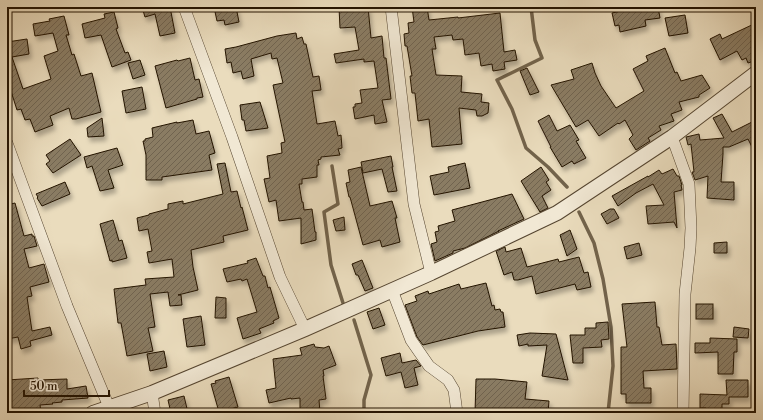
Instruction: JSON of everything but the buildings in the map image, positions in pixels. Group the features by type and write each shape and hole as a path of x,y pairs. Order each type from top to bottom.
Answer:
{"street":[{"path":"184,7 232,137 280,277 306,329"},
{"path":"391,7 414,204 431,273"},
{"path":"93,413 152,393 306,329 431,273 557,213 672,137 756,73"},
{"path":"672,137 689,184 691,228 685,294 683,413"},
{"path":"7,144 67,306 109,407"},
{"path":"392,290 410,340 430,366 448,380 454,390 457,413"},
{"path":"152,393 155,413"}],"waterway":[{"path":"531,7 535,40 542,58 497,80 512,109 526,148 548,167 567,187"},
{"path":"332,166 338,204 324,212 331,265 343,303"},
{"path":"579,212 594,243 603,279 611,327 613,366 608,413"},
{"path":"354,320 371,375 364,400 364,413"}]}
